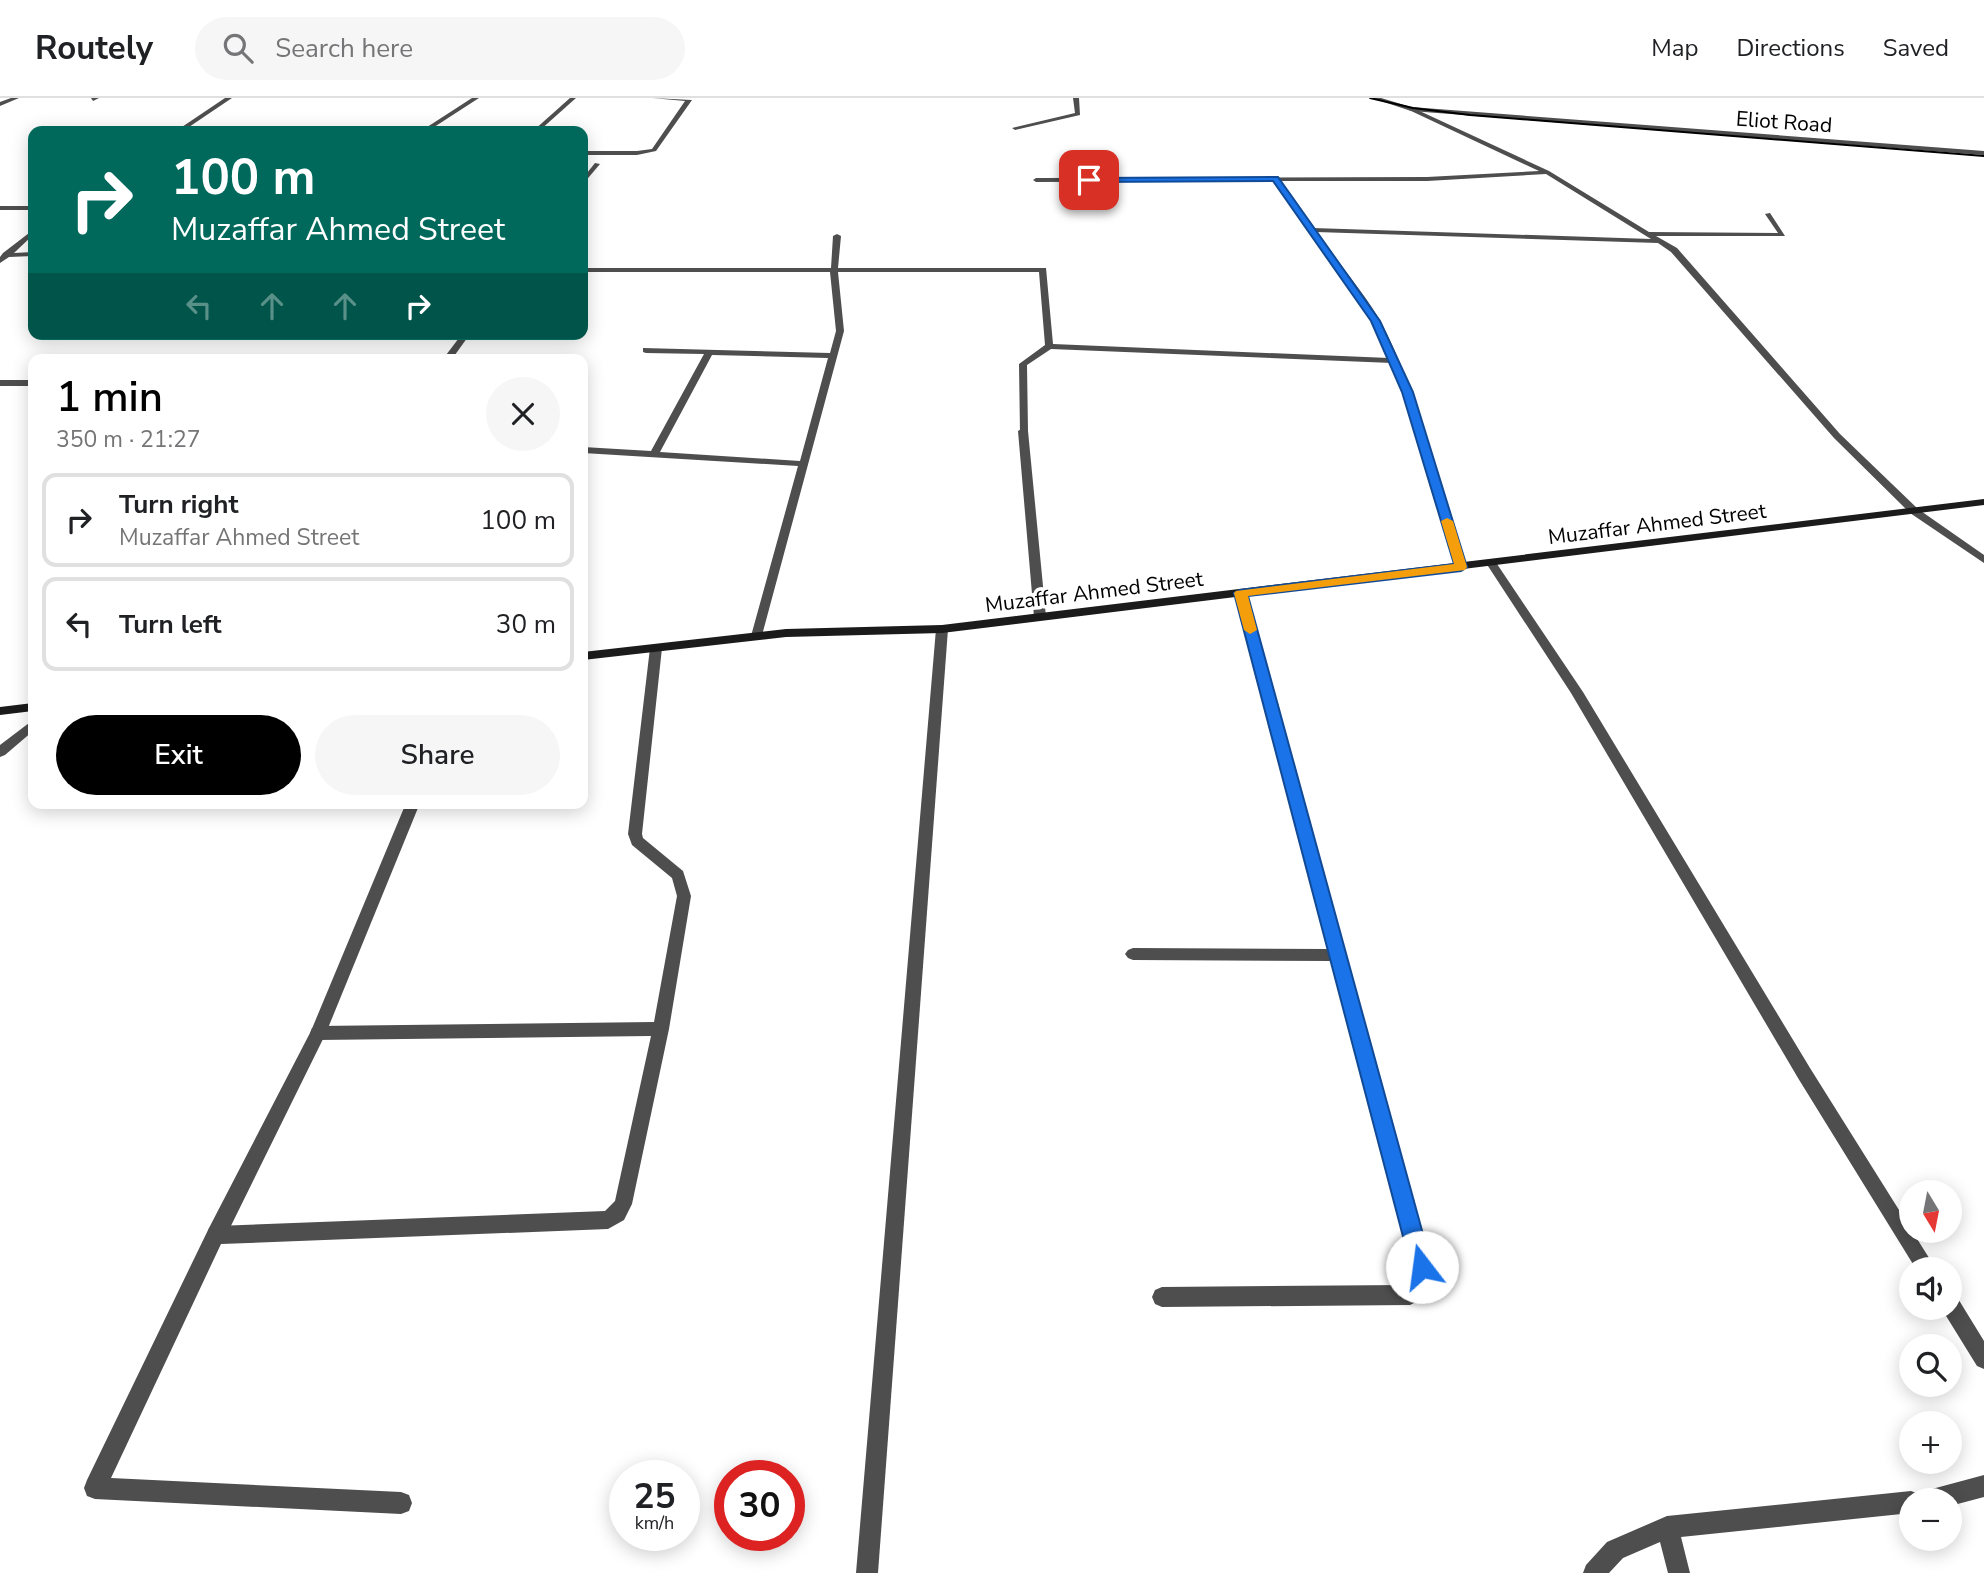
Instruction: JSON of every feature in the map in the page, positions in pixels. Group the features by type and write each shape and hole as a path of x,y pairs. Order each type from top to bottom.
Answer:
{"main road":[{"name":"Muzaffar Ahmed Street","path":"588,655 786,632 942,629 1984,502"},
{"path":"0,711 28,708"}],"street":[{"path":"0,104 16,98"},
{"path":"187,126 229,98"},
{"path":"432,126 476,98"},
{"path":"542,126 573,98"},
{"path":"588,153 637,153 653,150 690,100 655,98"},
{"path":"1015,128 1078,114 1076,98"},
{"name":"Eliot Road","path":"1375,98 1410,109 1984,153"},
{"path":"1410,109 1548,172 1674,250 1837,436 1914,511 1984,560"},
{"path":"588,176 597,164"},
{"path":"1036,180 1427,179 1548,172"},
{"path":"1275,179 1376,321 1408,392 1461,567"},
{"path":"0,208 28,208"},
{"path":"1648,234 1783,235 1768,214"},
{"path":"1311,230 1409,231 1561,242 1660,242"},
{"path":"757,636 840,331 834,272 837,236"},
{"path":"3,258 28,237"},
{"path":"3,258 28,255"},
{"path":"588,270 1043,270 1049,346"},
{"path":"451,354 461,340"},
{"path":"1040,617 1023,431 1023,365 1049,346 1395,361"},
{"path":"646,350 834,356"},
{"path":"654,454 709,352"},
{"path":"0,383 28,383"},
{"path":"588,450 805,464"},
{"path":"1491,563 1577,692 1804,1073 1919,1257"},
{"path":"1162,1297 1410,1295 1420,1282 1422,1267 1240,593"},
{"path":"867,1573 942,629"},
{"path":"216,1234 608,1220 617,1214 624,1203 661,1029 684,896 678,876 637,841 635,834 656,648"},
{"path":"0,752 28,728"},
{"path":"401,1503 95,1488 216,1234 318,1033 410,809"},
{"path":"1133,954 1337,955"},
{"path":"318,1033 661,1029"},
{"path":"1960,1320 1984,1359"},
{"path":"1962,1492 1984,1486"},
{"path":"1594,1573 1615,1550 1667,1527 1899,1503"},
{"path":"1667,1527 1679,1573"}],"tram line":[{"path":"1370,98 1413,108 1470,115 1984,156"}],"slow traffic":[{"path":"1250,630 1240,593 1461,567 1447,521"}],"route":[{"path":"1089,180 1275,179 1376,321 1408,392 1461,567 1240,593 1422,1267"}]}
